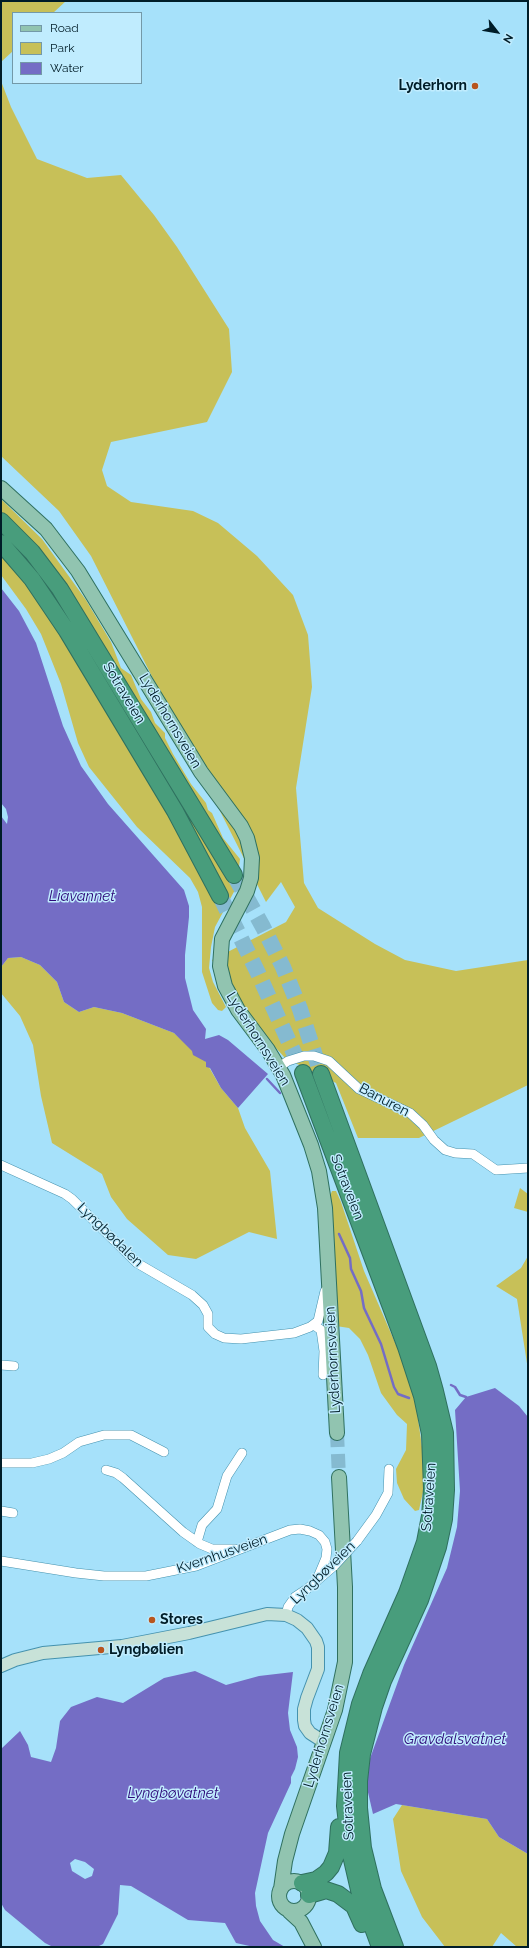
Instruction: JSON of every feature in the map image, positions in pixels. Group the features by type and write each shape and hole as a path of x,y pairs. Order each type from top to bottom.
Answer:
{"highway":[{"name":"Sotraveien","path":"1,521 32,552 60,589 234,875"},
{"name":"Sotraveien","path":"1,543 32,579 63,624 175,811 220,896"},
{"name":"Sotraveien","path":"302,1073 415,1372 427,1418 432,1462 430,1516 425,1542 407,1593 360,1704 348,1753 345,1806 350,1851 359,1890 380,1947"},
{"name":"Sotraveien","path":"321,1074 428,1366 441,1414 446,1448 444,1519 438,1547 420,1600 376,1700 362,1754 359,1781 361,1832 373,1889 395,1947"},
{"path":"304,1891 316,1880 322,1877 331,1867 337,1853 340,1835 340,1778 348,1753"},
{"path":"373,1889 402,1947"},
{"path":"304,1891 332,1891 349,1902 358,1912 370,1947"}],"main road":[{"name":"Lyderhornsveien","path":"1,488 40,524 78,570 201,772 241,826 247,838 252,858 251,878 247,891 222,939 220,966 225,986 235,1006 279,1067 301,1118 319,1171 325,1208 330,1290 329,1351 337,1433"},
{"name":"Lyderhornsveien","path":"281,1889 285,1861 299,1813 339,1695 346,1646 345,1587 339,1477"},
{"name":"Lyderhornsveien","path":"289,1849 292,1870 304,1891 318,1947"},
{"path":"289,1911 299,1911 304,1891 289,1882 281,1889 279,1899 281,1904 301,1922 314,1947"}],"street":[{"name":"Banuren","path":"279,1067 288,1061 304,1056 314,1056 330,1061 359,1089 410,1113 423,1125 436,1143 445,1150 455,1153 473,1154 496,1170 528,1168"},
{"name":"Lyngbødalen","path":"1,1165 65,1194 137,1263 192,1296 203,1305 208,1314 208,1327 215,1334 230,1339 254,1338 294,1332 314,1325"},
{"path":"323,1375 329,1351 321,1330 314,1325 319,1318 325,1291 330,1290"},
{"path":"1,1365 14,1366"},
{"path":"1,1463 32,1463 49,1459 63,1453 79,1442 104,1435 131,1435 164,1452"},
{"path":"197,1542 202,1526 217,1509 227,1476 242,1453"},
{"name":"Lyngbøveien","path":"286,1615 288,1607 295,1597 316,1582 334,1566 357,1541 376,1515 388,1493 390,1469"},
{"path":"106,1470 116,1473 123,1478 197,1542 212,1549 239,1550"},
{"path":"1,1511 13,1513"},
{"name":"Kvernhusveien","path":"1,1561 70,1573 104,1576 146,1576 196,1566 290,1530 310,1531 319,1535 325,1542 327,1549 324,1566 316,1582"},
{"name":"Lyngbøveien","path":"1,1666 15,1660 43,1653 122,1646 189,1633 267,1614 286,1615 297,1620 306,1628 316,1641 318,1647 318,1669 306,1703 304,1720 305,1726 310,1733 324,1742"}],"green space":[{"path":"1,1 66,1 54,12 12,12 12,52 1,62"},
{"path":"1,81 11,107 37,159 87,178 121,175 154,215 177,247 229,329 232,372 207,422 111,442 102,470 107,486 131,502 193,511 218,523 257,556 293,595 308,635 312,687 296,788 304,883 318,908 375,944 405,960 456,971 528,960 528,1085 419,1138 358,1138 336,1083 285,1058 237,1005 212,960 286,922 295,907 281,882 266,902 91,556 59,511 1,456"},
{"path":"1,499 42,539 86,600 111,642 121,668 131,675 141,699 151,712 155,723 165,733 165,738 173,754 191,784 206,803 208,810 212,813 223,838 240,859 236,888 215,927 211,947 209,968 213,982 226,1007 222,1011 218,1010 212,1003 202,972 202,907 198,892 190,878 137,827 89,767 78,743 61,684 41,634 26,609 1,575 1,553 34,594 59,631 163,803 209,891 215,898 219,899 222,896 222,888 217,877 154,761 152,762 67,622 35,574 1,535 1,528 15,541 58,595 174,785 218,864 225,872 229,874 234,871 235,865 62,580 33,542 1,512"},
{"path":"21,957 40,965 57,982 64,1002 79,1012 94,1007 122,1013 174,1033 206,1062 221,1088 238,1108 245,1128 270,1171 277,1239 249,1232 196,1259 168,1255 127,1219 111,1197 102,1174 52,1143 41,1096 33,1045 20,1016 1,993 1,967 8,958"},
{"path":"520,1188 528,1194 528,1212 514,1208"},
{"path":"332,1191 336,1191 341,1202 364,1271 403,1361 416,1405 424,1461 423,1492 419,1510 415,1511 404,1499 397,1483 396,1469 406,1450 407,1424 397,1415 381,1393 368,1355 360,1339 349,1328 336,1326 334,1232 330,1196"},
{"path":"528,1256 528,1370 517,1299 496,1286 521,1268"},
{"path":"402,1805 487,1819 499,1837 528,1854 528,1947 517,1947 501,1933 492,1947 445,1947 422,1917 401,1871 393,1819"}],"water":[{"name":"Liavannet","path":"1,588 19,611 36,643 63,726 81,766 108,804 184,890 189,906 185,955 185,978 193,1010 206,1029 205,1039 219,1035 228,1040 268,1074 238,1108 221,1088 210,1068 206,1067 206,1062 193,1055 192,1051 174,1033 122,1013 94,1007 79,1012 64,1002 57,982 40,965 21,957 8,958 1,967 1,816 7,824 8,817 6,809 1,803"},
{"name":"Gravdalsvatnet","path":"495,1388 519,1406 528,1417 528,1854 499,1837 487,1819 396,1804 373,1814 364,1775 404,1665 447,1568 457,1527 460,1491 455,1410 466,1397"},
{"name":"Lyngbøvatnet","path":"195,1671 226,1685 259,1676 293,1672 288,1713 290,1730 297,1747 298,1757 291,1777 291,1783 268,1833 255,1893 256,1906 260,1921 273,1940 285,1947 254,1947 236,1943 225,1923 188,1920 131,1886 120,1885 118,1914 103,1944 97,1947 53,1947 45,1943 5,1910 1,1903 1,1749 20,1731 28,1745 31,1757 51,1762 56,1748 60,1721 71,1707 97,1697 123,1703 164,1678","holes":["75,1859 85,1862 94,1869 92,1876 85,1879 72,1871 70,1863"]}],"waterway":[{"path":"267,1079 280,1093"},
{"path":"339,1234 350,1258 351,1269 361,1291 364,1308 381,1344 394,1387 398,1394 409,1398"},
{"path":"451,1385 455,1387 460,1395 466,1397"}],"tunnel":[{"path":"234,875 283,967 300,1009 321,1074"},
{"path":"220,896 258,973 303,1073"},
{"path":"337,1433 339,1477"}],"place":[{"name":"Lyderhorn","path":"475,86"},
{"name":"Stores","path":"152,1620"},
{"name":"Lyngbølien","path":"101,1650"}]}
